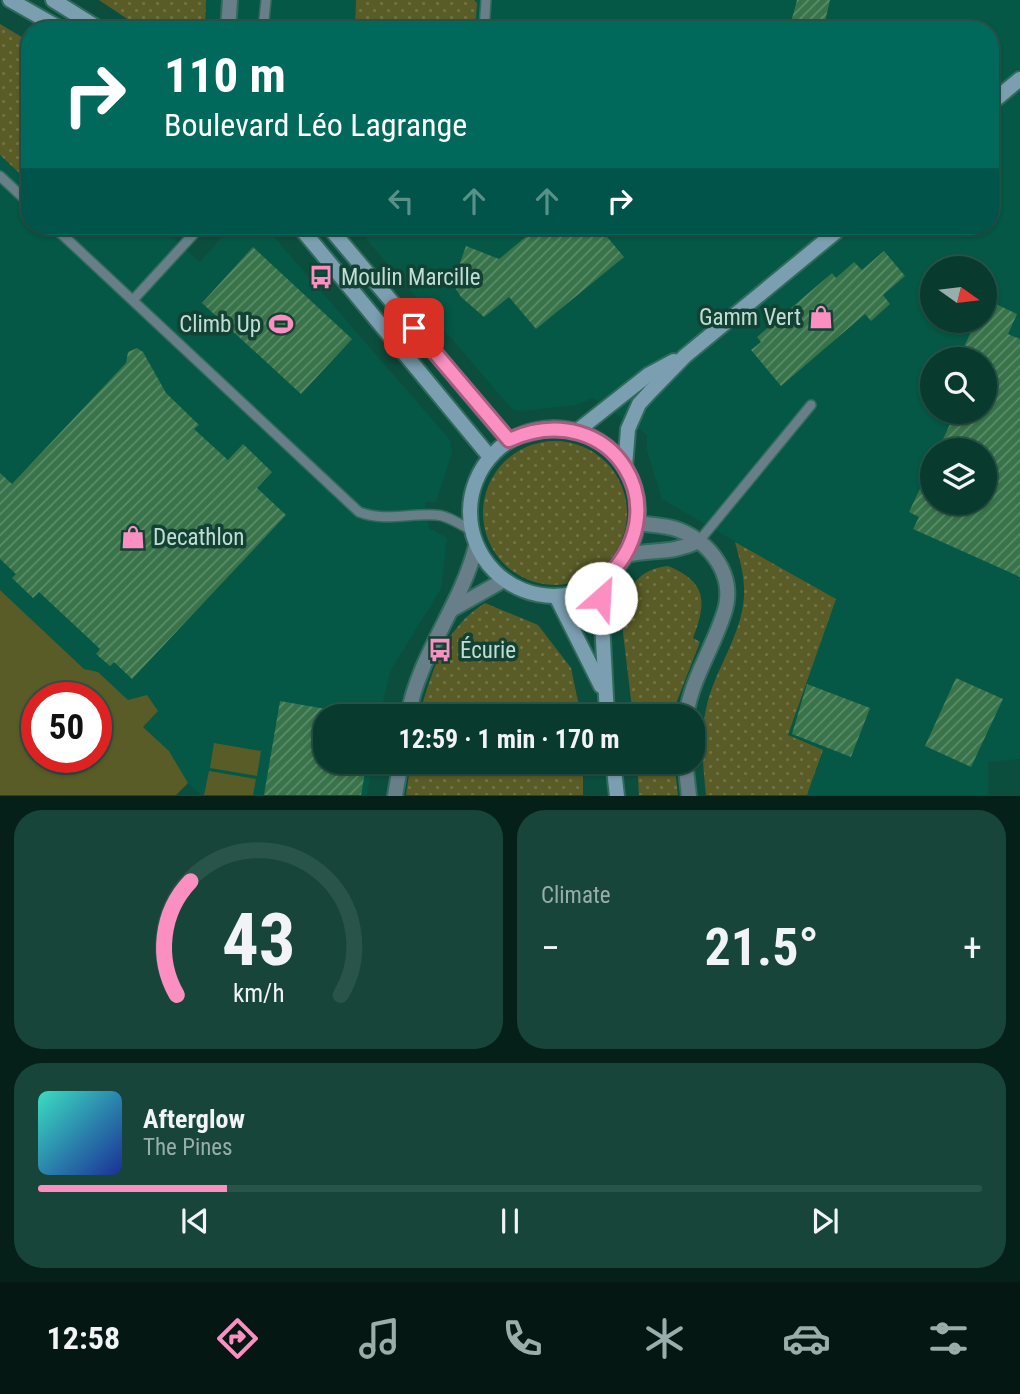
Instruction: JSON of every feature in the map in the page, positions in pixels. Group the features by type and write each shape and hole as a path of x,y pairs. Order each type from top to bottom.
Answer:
{"main road":[{"path":"10,0 47,21"},
{"path":"52,0 86,21"},
{"path":"999,96 1020,79"},
{"path":"306,235 490,457"},
{"path":"336,235 509,440"},
{"path":"625,467 625,443 639,404 685,356 832,235"},
{"path":"577,431 648,375 685,356"},
{"path":"553,428 577,431 612,451 625,467 636,494 637,523 626,555 600,583 579,593 556,596 529,593 504,580 488,565 476,546 471,530 470,504 476,479 490,457 509,440 531,431 553,428"},
{"path":"600,583 606,704"},
{"path":"556,596 604,691"},
{"path":"614,774 617,796"}],"street":[{"path":"229,21 230,0"},
{"path":"637,523 678,529 699,541 720,561 726,586 725,609 688,704"},
{"path":"626,555 648,551 678,551 699,541"},
{"path":"410,704 430,648 469,574 476,546"},
{"path":"450,611 504,580"},
{"path":"395,796 399,774"},
{"path":"686,774 689,796"}],"lane":[{"path":"264,21 265,0"},
{"path":"485,21 486,0"},
{"path":"0,176 21,196"},
{"path":"63,235 359,512 374,518 438,514 471,530"},
{"path":"132,300 193,235"},
{"path":"699,541 811,405"}],"shaded area":[{"path":"99,0 206,0 205,21 130,21"},
{"path":"206,0 1020,0 1020,759 988,762 988,795 807,795 823,751 788,736 835,599 662,499 647,450 647,435 593,398 577,405 520,411 512,409 363,235 999,235 999,21 205,21"},
{"path":"356,0 474,0 477,3 476,21 355,21"},
{"path":"0,24 21,37 21,175 0,155"},
{"path":"0,155 21,175 21,235 169,235 200,262 224,235 272,235 450,440 452,453 436,502 425,502 429,528 447,538 441,589 390,671 383,704 313,704 313,774 371,774 367,795 201,795 188,783 169,751 143,727 128,700 112,682 98,672 84,669 0,590"},
{"path":"555,441 582,447 606,462 621,486 627,513 621,540 606,564 582,579 555,585 528,579 504,564 489,540 483,513 489,486 504,462 528,447"},
{"path":"735,542 836,599 788,735 823,750 807,795 706,795 705,714 742,611 744,596"},
{"path":"668,566 681,572 697,586 702,604 693,638 700,642 677,704 632,704 621,616 626,615 628,596 636,581 642,575"},
{"path":"0,590 84,669 98,672 109,682 21,682 21,773 112,773 112,685 128,700 147,695 158,711 143,727 169,751 188,783 176,795 0,795"},
{"path":"485,603 538,625 571,668 578,704 423,704 442,652 459,625"},
{"path":"214,743 261,751 257,776 210,768"},
{"path":"209,771 256,779 253,795 204,795"},
{"path":"409,774 583,774 583,795 406,795"},
{"path":"638,774 676,774 678,795 639,795"}],"building":[{"path":"797,0 830,0 825,21 791,21"},
{"path":"528,235 606,235 624,257 536,329 509,297 484,317 461,297 449,278 457,271 466,246 499,259"},
{"name":"Climb Up","path":"253,247 352,339 301,394 202,303"},
{"name":"Gamm Vert","path":"884,251 905,276 883,295 890,304 871,321 865,314 781,386 751,350 761,342 757,337 832,273 836,278 854,262 862,270"},
{"path":"998,305 1017,314 1008,334 1020,339 1020,577 913,529 919,517 909,512 920,489 920,515 997,515 997,438 944,438 950,424 997,424 997,347 964,347 971,333 998,332"},
{"name":"Decathlon","path":"137,348 143,352 166,393 199,425 194,429 228,460 243,444 272,472 257,488 286,515 132,679 114,662 110,666 96,654 100,649 39,592 33,598 12,578 16,574 0,559 0,473 12,484 126,363 128,352"},
{"path":"956,678 1003,699 971,767 925,746"},
{"path":"807,684 870,708 851,757 792,734"},
{"path":"280,701 313,707 313,774 365,774 361,795 264,795"}],"place":[{"name":"Moulin Marcille","path":"321,277"},
{"name":"Gamm Vert","path":"821,317"},
{"name":"Climb Up","path":"281,324"},
{"name":"Decathlon","path":"133,537"},
{"name":"Écurie","path":"440,650"}],"route":[{"path":"414,328 509,440 531,431 553,428 577,431 612,451 625,467 636,494 637,523 626,555 600,583 601,598"}]}
